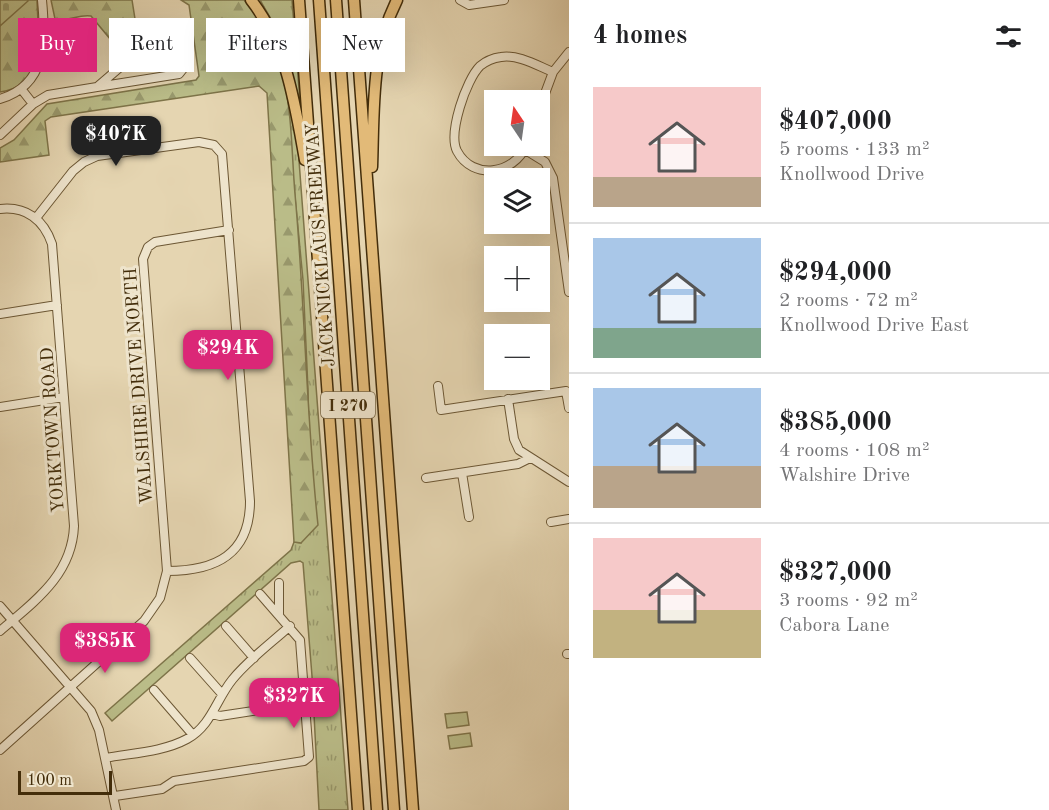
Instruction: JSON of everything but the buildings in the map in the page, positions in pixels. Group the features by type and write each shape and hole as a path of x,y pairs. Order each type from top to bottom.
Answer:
{"highway":[{"path":"251,0 262,13 281,53 294,99 314,207"},
{"path":"299,0 358,810"},
{"name":"JACK NICKLAUS FREEWAY","path":"319,0 377,810"},
{"name":"JACK NICKLAUS FREEWAY","path":"336,0 394,810"},
{"path":"354,0 413,810"},
{"path":"368,197 372,178 377,63 383,37 397,0"}],"street":[{"path":"0,99 22,90 34,77 41,59 42,0"},
{"path":"460,0 469,5 504,0"},
{"path":"547,90 554,72 569,52"},
{"path":"0,135 33,104 48,95 179,74 183,66 132,57 97,87"},
{"path":"519,156 513,164 496,171 478,170 463,159 454,143 453,130 469,86 480,67 499,57 516,58 554,72"},
{"path":"22,90 33,104"},
{"path":"0,209 22,210 36,218 73,171 97,156 200,142 209,143 218,148 224,161 250,501 249,520 238,545 215,565 191,571 167,571 160,598 149,616 0,750"},
{"path":"537,156 545,162 550,172 565,232 569,292"},
{"name":"YORKTOWN ROAD","path":"0,631 60,575 71,552 74,526 52,244 36,218"},
{"name":"WALSHIRE DRIVE NORTH","path":"167,571 143,259 148,247 159,240 229,230"},
{"path":"0,314 57,305"},
{"path":"438,386 441,410 566,391 569,408"},
{"path":"0,406 64,397"},
{"path":"508,399 516,444 530,458 569,482"},
{"path":"426,478 518,464 530,458"},
{"path":"462,473 469,517"},
{"path":"551,522 569,519"},
{"path":"279,583 279,614"},
{"path":"115,796 162,789 174,781 304,761 309,757 300,640 260,594"},
{"path":"0,606 91,711 115,796 116,810"},
{"path":"226,626 254,658"},
{"path":"105,758 168,746 193,735 212,714 222,694 254,658 290,626"},
{"path":"190,658 222,694"},
{"path":"154,690 193,735"},
{"path":"212,714 220,716 305,703"}],"green space":[{"path":"0,0 37,0 38,18 18,18 18,72 31,72 26,80 15,88 0,92"},
{"path":"0,0 28,0 28,1 0,26"},
{"path":"51,0 132,0 135,18 109,18 109,38 97,23 97,18 82,16 55,18"},
{"path":"181,0 244,0 258,18 206,18 206,72 281,72 284,81 289,107 318,525 301,543 294,542 267,93 259,86 51,117 45,121 49,155 0,162 0,148 14,140 47,104 196,80 199,76 194,40 194,18 191,18 189,5"},
{"path":"244,0 251,0 262,18 256,18 252,8"},
{"path":"260,0 292,0 293,18 270,18"},
{"path":"279,72 282,72 297,134 348,810 319,810 312,676 303,563 300,561 291,563 112,721 105,713 291,550 294,542 301,543 309,440 308,390 303,280 284,83"},
{"path":"292,72 298,72 300,102"},
{"path":"467,712 469,725 447,728 445,714"},
{"path":"470,733 472,746 450,749 448,736"}]}
